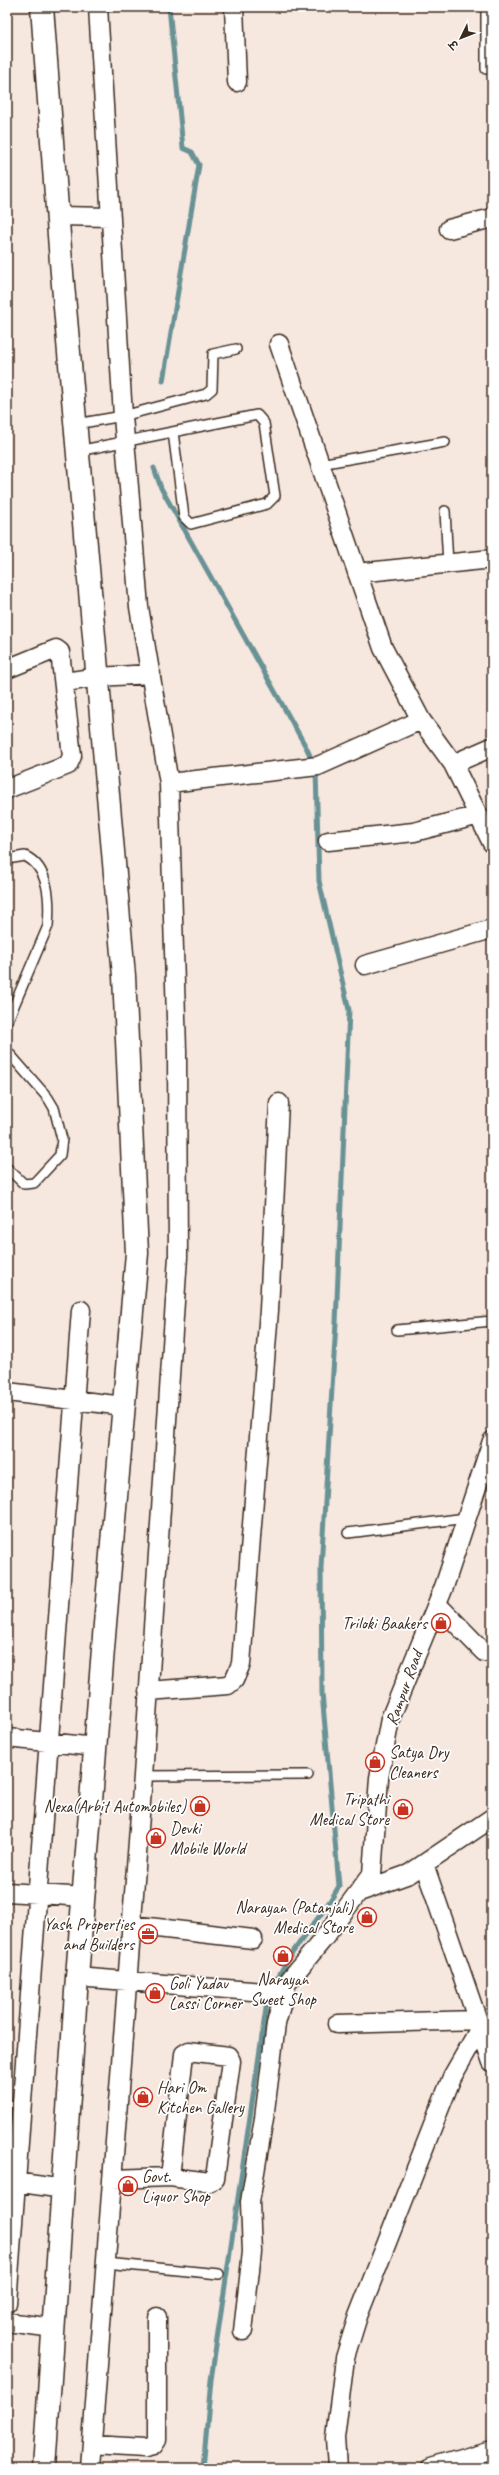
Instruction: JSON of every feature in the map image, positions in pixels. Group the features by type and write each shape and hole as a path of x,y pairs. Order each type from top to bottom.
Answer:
{"main road":[{"path":"42,7 58,216 124,976 137,1253 85,1898 77,1977 64,2189 44,2468"}],"street":[{"path":"90,2468 144,1776 148,1691 178,1257 178,1051 169,783 139,607 123,416 98,7"},
{"path":"234,7 238,82"},
{"path":"58,216 111,217"},
{"path":"449,229 492,218"},
{"path":"279,344 383,648 421,720 454,764 492,843"},
{"path":"357,573 492,559"},
{"path":"7,669 56,650 62,656 72,761 68,765 7,789"},
{"path":"64,682 98,677 151,674"},
{"path":"169,783 311,767 421,720"},
{"path":"454,764 492,747"},
{"path":"328,841 414,832 478,815"},
{"path":"365,964 492,930"},
{"path":"148,1691 228,1685 234,1680 240,1664 269,1310 279,1103"},
{"path":"7,2303 11,2182 37,1894 81,1310"},
{"path":"7,1392 124,1406"},
{"name":"Rampur Road","path":"284,1985 372,1874 379,1778 390,1719 437,1604 492,1441"},
{"path":"437,1604 489,1655"},
{"path":"7,1738 96,1747"},
{"path":"359,1892 409,1874 492,1818"},
{"path":"424,1864 492,2062"},
{"path":"7,1892 85,1898"},
{"path":"132,1925 253,1939"},
{"path":"77,1977 263,1992 284,1985"},
{"path":"243,2331 252,2252 250,2202 264,2118 276,2024 284,1985"},
{"path":"337,2024 479,2024"},
{"path":"337,2468 335,2438 345,2358 358,2316 449,2084 479,2024"},
{"path":"112,2179 170,2177 210,2182 217,2175 231,2061 228,2056 189,2051 184,2054 170,2177"},
{"path":"11,2182 64,2189"},
{"path":"92,2445 145,2448 153,2446 156,2440 157,2316"},
{"path":"7,2322 54,2328"},
{"path":"430,2468 451,2465 492,2450"}],"lane":[{"path":"486,7 486,69"},
{"path":"76,424 123,416 206,394 212,389 213,354 236,350"},
{"path":"78,451 257,415 261,418 275,496 267,504 191,524 184,517 174,432"},
{"path":"320,464 445,442"},
{"path":"445,511 448,564"},
{"path":"7,858 25,856 40,867 45,878 49,911 48,926 7,1022"},
{"path":"7,1051 48,1098 54,1108 62,1139 60,1154 34,1184 24,1184 7,1168"},
{"path":"397,1330 492,1321"},
{"path":"348,1533 466,1518"},
{"path":"144,1776 308,1775"},
{"path":"106,2263 219,2274"}],"waterway":[{"path":"163,381 199,165 192,152 183,148 169,7"},
{"path":"154,468 161,488 313,762"},
{"path":"276,1982 282,1969 324,1910 339,1886 322,1693 321,1567 336,1323 349,1010 319,881 316,770"},
{"path":"203,2468 211,2380 267,2002 270,1994"}],"place":[{"name":"Triloki Baakers","path":"441,1623"},
{"name":"Satya Dry Cleaners","path":"375,1762"},
{"name":"Nexa(Arbit Automobiles)","path":"200,1806"},
{"name":"Tripathi Medical Store","path":"403,1809"},
{"name":"Devki Mobile World","path":"156,1838"},
{"name":"Narayan (Patanjali) Medical Store","path":"367,1917"},
{"name":"Yash Properties and Builders","path":"148,1934"},
{"name":"Narayan Sweet Shop","path":"283,1956"},
{"name":"Goli Yadav Lassi Corner","path":"155,1993"},
{"name":"Hari Om Kitchen Gallery","path":"143,2097"},
{"name":"Govt. Liquor Shop","path":"128,2186"}]}
